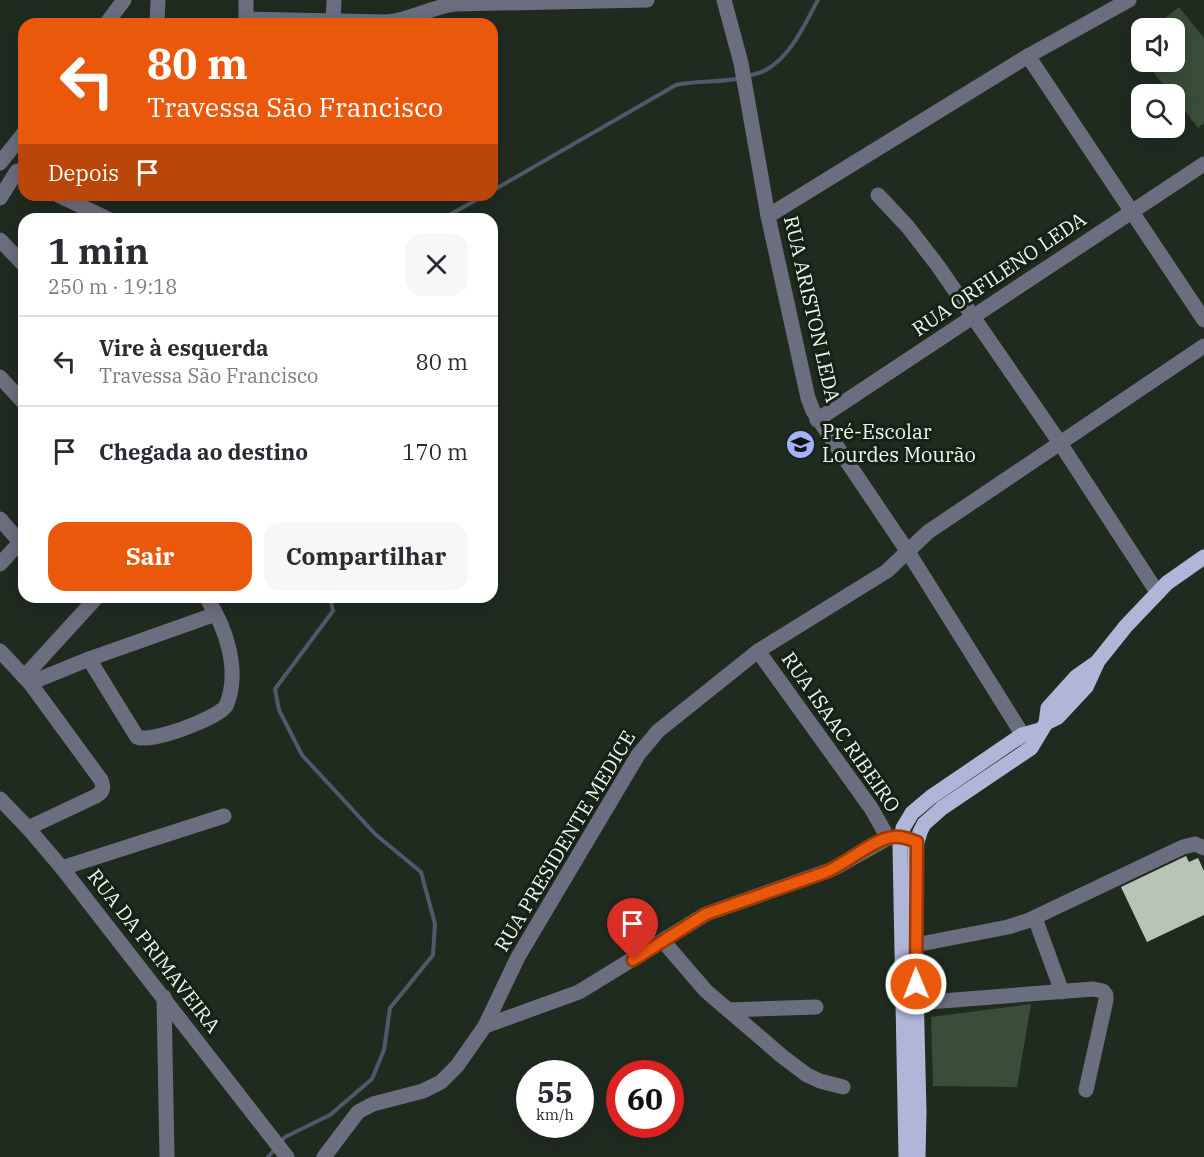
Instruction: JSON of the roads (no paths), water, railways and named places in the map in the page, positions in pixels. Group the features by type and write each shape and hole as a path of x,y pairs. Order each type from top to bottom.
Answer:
{"main road":[{"path":"918,1157 915,945 917,842 924,824 1043,727 1059,717 1086,687 1098,661 1126,626 1158,592 1204,557"},
{"path":"906,1157 895,837 912,813 931,797 1027,741"}],"street":[{"path":"110,18 124,0"},
{"path":"157,18 158,0"},
{"path":"246,0 246,18"},
{"path":"333,18 334,0"},
{"path":"405,18 421,7 455,4 647,0"},
{"name":"RUA ARISTON LEDA","path":"724,0 741,63 768,216 808,398 817,420 908,552 1027,741"},
{"path":"768,216 1028,56 1129,0"},
{"path":"1028,56 1204,320"},
{"path":"0,163 18,141"},
{"path":"11,150 18,167"},
{"name":"RUA ORFILENO LEDA","path":"817,420 1204,164"},
{"path":"0,198 18,177"},
{"path":"878,195 923,246 1060,443 1158,592"},
{"path":"70,201 96,213"},
{"path":"0,240 18,259"},
{"name":"RUA PRESIDENTE MEDICE","path":"324,1157 353,1117 365,1108 423,1091 441,1082 457,1066 485,1026 518,957 638,755 658,731 758,651 887,571 928,532 1204,346"},
{"path":"0,377 18,396"},
{"path":"0,519 18,536"},
{"path":"0,564 18,544"},
{"path":"27,680 92,603"},
{"path":"89,659 137,737 151,738 211,718 226,706 233,666 216,614 210,603"},
{"path":"27,680 216,614"},
{"path":"0,651 27,680 101,780 103,786 102,791 96,796 28,828"},
{"name":"RUA ISAAC RIBEIRO","path":"758,651 871,808 895,837"},
{"name":"RUA DA PRIMAVEIRA","path":"0,799 62,868 287,1157"},
{"path":"62,868 224,816"},
{"path":"485,1026 579,992 706,914 833,869 895,837 917,842"},
{"path":"915,945 1008,927 1035,918 1196,846"},
{"path":"1035,918 1062,992"},
{"path":"663,941 696,981 795,1067 820,1081 843,1088"},
{"path":"916,1003 1096,989 1105,992 1106,1000 1086,1090"},
{"path":"164,997 167,1157"},
{"path":"728,1010 816,1007"}],"waterway":[{"path":"748,76 766,70 783,56 796,39 818,0"},
{"path":"498,188 676,85 741,78"},
{"path":"453,213 474,201"},
{"path":"280,1143 285,1137 330,1115 372,1079 384,1050 390,1008 433,955 435,924 421,872 375,834 302,755 279,710 275,689 333,611 331,603"},
{"path":"268,1157 275,1149"}],"place":[{"name":"Pré-Escolar Lourdes Mourão","path":"801,444"}]}
